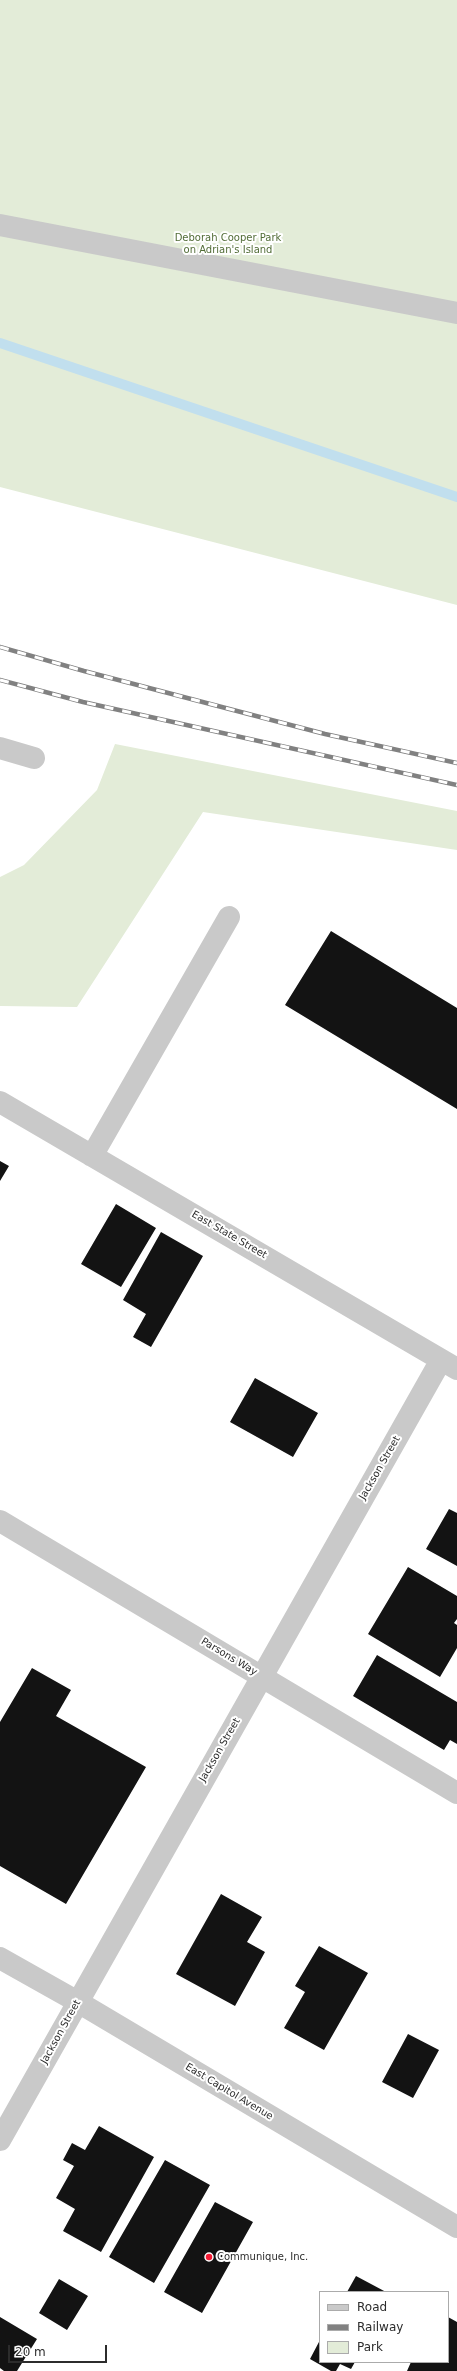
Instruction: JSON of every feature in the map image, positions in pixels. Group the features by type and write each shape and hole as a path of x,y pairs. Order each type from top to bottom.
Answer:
{"street":[{"path":"0,225 457,313"},
{"path":"0,748 34,758"},
{"path":"92,1156 229,917"},
{"name":"East State Street","path":"0,1102 449,1364"},
{"name":"Jackson Street","path":"0,2140 262,1676 449,1364"},
{"name":"Parsons Way","path":"0,1521 457,1793"},
{"name":"East Capitol Avenue","path":"0,1958 78,2002 457,2227"}],"green space":[{"name":"Deborah Cooper Park on Adrian's Island","path":"0,0 457,0 457,605 0,487"},
{"path":"115,744 457,811 457,850 203,812 77,1007 0,1006 0,877 24,865 97,790"}],"building":[{"path":"331,931 457,1008 457,1109 285,1005"},
{"path":"0,1161 9,1166 0,1181"},
{"path":"116,1204 156,1228 121,1287 81,1264"},
{"path":"161,1232 203,1256 151,1347 133,1337 146,1314 123,1300"},
{"path":"255,1378 318,1413 293,1457 230,1422"},
{"path":"449,1509 457,1513 457,1566 426,1549"},
{"path":"408,1567 457,1596 457,1619 454,1623 457,1625 457,1648 440,1677 368,1634"},
{"path":"377,1655 457,1702 457,1744 450,1740 444,1750 353,1696"},
{"path":"32,1668 71,1690 56,1716 146,1767 66,1904 0,1866 0,1722"},
{"path":"221,1894 262,1917 247,1942 265,1952 235,2006 176,1974"},
{"path":"319,1946 368,1973 324,2050 284,2028 305,1992 295,1986"},
{"path":"408,2034 439,2050 413,2098 382,2082"},
{"path":"99,2126 154,2157 101,2252 63,2231 75,2209 56,2198 74,2166 63,2160 72,2143 85,2150"},
{"path":"165,2160 210,2185 154,2283 109,2257"},
{"name":"Communique, Inc.","path":"215,2202 253,2222 202,2313 164,2292"},
{"path":"356,2276 384,2291 348,2291"},
{"path":"59,2279 88,2296 67,2330 39,2313"},
{"path":"0,2317 37,2339 17,2371 4,2371 0,2368"},
{"path":"449,2318 457,2322 457,2371 407,2371 411,2363 449,2363"},
{"path":"319,2342 319,2363 354,2363 351,2369 340,2364 336,2371 331,2371 310,2359"}],"waterway":[{"path":"0,343 457,497"}],"railway":[{"path":"0,647 84,671 325,734 457,763"},
{"path":"0,680 83,702 457,785"}],"place":[{"name":"Communique, Inc.","path":"209,2257"}]}
